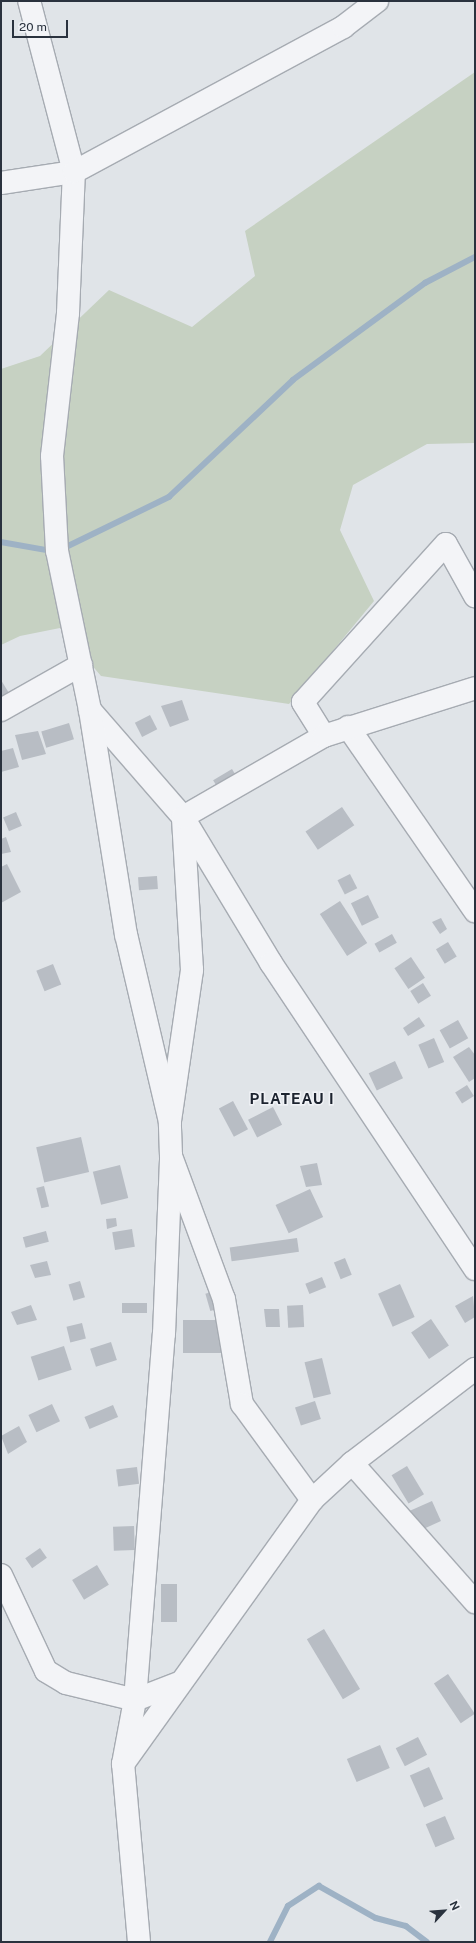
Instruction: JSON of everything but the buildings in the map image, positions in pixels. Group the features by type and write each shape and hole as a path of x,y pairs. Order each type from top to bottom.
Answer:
{"street":[{"path":"29,1 74,172 68,313 52,456 57,552 90,710 126,935 170,1122"},
{"path":"1,183 74,172 342,27 377,1"},
{"path":"324,736 303,702 446,544 475,596"},
{"path":"1,710 81,664"},
{"path":"183,817 324,736 348,727 475,688"},
{"path":"90,710 183,817 271,963 475,1269"},
{"path":"348,727 475,911"},
{"path":"139,1942 123,1764 135,1700 164,1334 171,1156 170,1122 192,970 183,817"},
{"path":"171,1156 224,1299 242,1404 312,1500"},
{"path":"123,1764 179,1683 312,1500 352,1463 475,1369"},
{"path":"352,1463 475,1602"},
{"path":"1,1575 46,1671 66,1683 135,1700 179,1683"}],"green space":[{"path":"475,72 475,443 427,444 353,485 340,530 374,601 289,704 101,676 60,628 20,636 1,645 1,369 40,356 109,290 192,327 255,276 245,231"}],"waterway":[{"path":"62,549 169,497 293,380 425,283 475,257"},
{"path":"1,542 52,551"},
{"path":"270,1942 288,1906 319,1886 376,1918 406,1926 427,1942"}],"district":[{"name":"PLATEAU I","path":"292,1099"}]}
